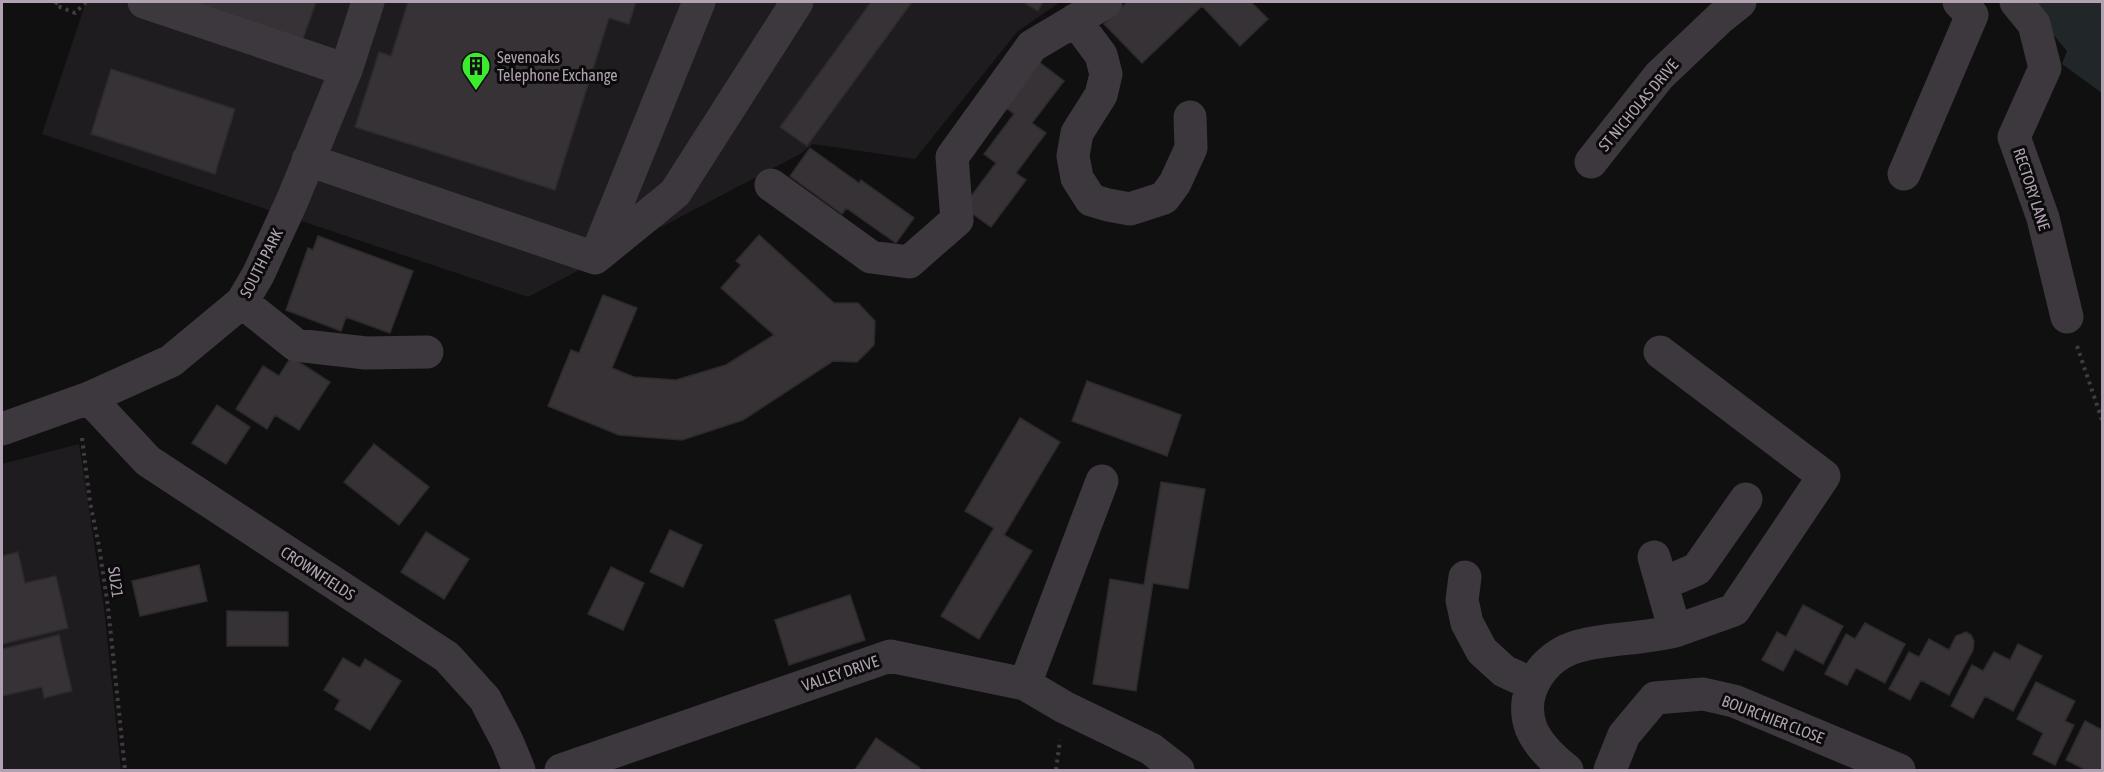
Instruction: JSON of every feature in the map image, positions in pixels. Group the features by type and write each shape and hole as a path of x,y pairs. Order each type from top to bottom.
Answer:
{"street":[{"path":"144,2 346,70"},
{"name":"SOUTH PARK","path":"2,429 89,398 171,361 242,302 263,264 292,201 346,70 368,2"},
{"path":"595,258 699,2"},
{"path":"595,258 675,193 797,2"},
{"path":"771,185 872,257 909,262 957,220 952,158 1032,46 1106,2"},
{"name":"ST NICHOLAS DRIVE","path":"1591,162 1659,76 1740,2"},
{"path":"1904,174 1972,15 1959,2"},
{"name":"RECTORY LANE","path":"2016,2 2034,24 2045,68 2014,136 2043,218 2067,317"},
{"path":"1075,20 1101,55 1106,74 1101,95 1077,133 1072,156 1077,178 1091,200 1130,209 1164,198 1175,183 1191,148 1190,117"},
{"path":"308,160 595,258"},
{"path":"242,302 296,345 366,353 427,352"},
{"path":"1566,771 1549,754 1532,728 1527,706 1532,684 1545,665 1576,646 1654,636 1734,610 1824,476 1660,352"},
{"name":"CROWNFIELDS","path":"89,398 148,461 447,657 485,699 507,741 519,771"},
{"path":"1025,684 1101,481"},
{"path":"1675,631 1658,570 1697,569 1746,499"},
{"path":"1465,577 1462,600 1467,623 1482,651 1504,671 1532,684"},
{"name":"VALLEY DRIVE","path":"561,771 890,656 1025,684 1064,707 1151,749 1178,771"},
{"name":"BOURCHIER CLOSE","path":"1610,771 1624,735 1655,698 1703,694 1734,701 1899,771"}],"path":[{"path":"57,2 55,5 75,13 86,2"},
{"path":"2067,317 2103,420"},
{"name":"SU21","path":"89,398 82,443 106,597 125,771"}],"shaded area":[{"path":"86,2 1060,2 1017,32 915,159 813,144 800,154 528,297 42,134"},
{"path":"2026,2 2102,2 2102,93 2062,64 2067,51"},
{"path":"79,444 104,608 121,770 2,770 2,464"}],"building":[{"path":"189,2 316,2 303,39"},
{"name":"Sevenoaks Telephone Exchange","path":"408,2 636,2 629,24 609,18 555,190 355,127 379,52 391,56"},
{"path":"871,2 912,2 807,146 780,127"},
{"path":"1023,2 1043,2 1038,11"},
{"path":"1127,2 1251,2 1268,19 1240,46 1202,6 1142,63 1104,24"},
{"path":"1039,62 1064,81 1032,123 1046,133 1016,173 1026,180 991,227 963,207 996,163 984,154 1014,114 1005,107"},
{"path":"111,69 235,109 215,174 91,134"},
{"path":"810,148 859,183 861,180 914,218 896,243 846,208 842,214 790,176"},
{"path":"759,235 834,303 858,303 875,321 874,345 857,362 833,361 743,420 682,440 619,435 548,406 571,350 579,353 603,295 637,308 612,368 634,377 676,380 726,365 774,335 721,288 741,265 736,261"},
{"path":"318,236 413,271 390,333 346,317 341,331 286,310 308,248 313,250"},
{"path":"291,357 330,382 299,430 275,415 267,429 236,409 263,366 279,376"},
{"path":"1087,381 1181,415 1167,456 1072,421"},
{"path":"217,405 250,427 226,464 192,443"},
{"path":"1020,418 1060,442 1004,535 1032,551 979,639 941,616 994,528 965,511"},
{"path":"374,444 429,487 399,525 344,482"},
{"path":"1161,482 1205,489 1188,589 1153,583 1136,691 1093,684 1110,579 1144,585"},
{"path":"670,530 702,545 683,587 650,572"},
{"path":"426,532 469,559 444,599 401,572"},
{"path":"18,552 25,583 56,576 68,628 2,644 2,556"},
{"path":"199,565 207,601 140,616 132,581"},
{"path":"611,567 644,583 623,630 588,614"},
{"path":"850,595 865,640 789,665 775,620"},
{"path":"1803,605 1843,626 1823,664 1795,649 1783,671 1762,660 1777,632 1786,637"},
{"path":"227,611 288,612 288,646 227,646"},
{"path":"1865,623 1905,644 1885,683 1856,668 1847,685 1825,674 1846,634 1855,639"},
{"path":"1966,632 1974,641 1973,650 1949,695 1921,680 1910,700 1889,689 1909,652 1919,657 1929,639 1949,650 1956,636"},
{"path":"59,635 72,691 44,698 42,687 2,696 2,649"},
{"path":"2018,644 2042,656 2013,711 1985,696 1973,718 1951,706 1972,665 1983,671 1994,652 2010,660"},
{"path":"343,658 360,668 365,659 401,681 370,730 335,709 340,700 324,690"},
{"path":"2036,682 2075,701 2065,721 2074,725 2055,765 2033,754 2043,733 2017,719"},
{"path":"2085,721 2102,730 2102,770 2086,770 2066,760"},
{"path":"876,738 920,768 918,770 855,770"}],"place":[{"name":"Sevenoaks Telephone Exchange","path":"476,92"}]}
